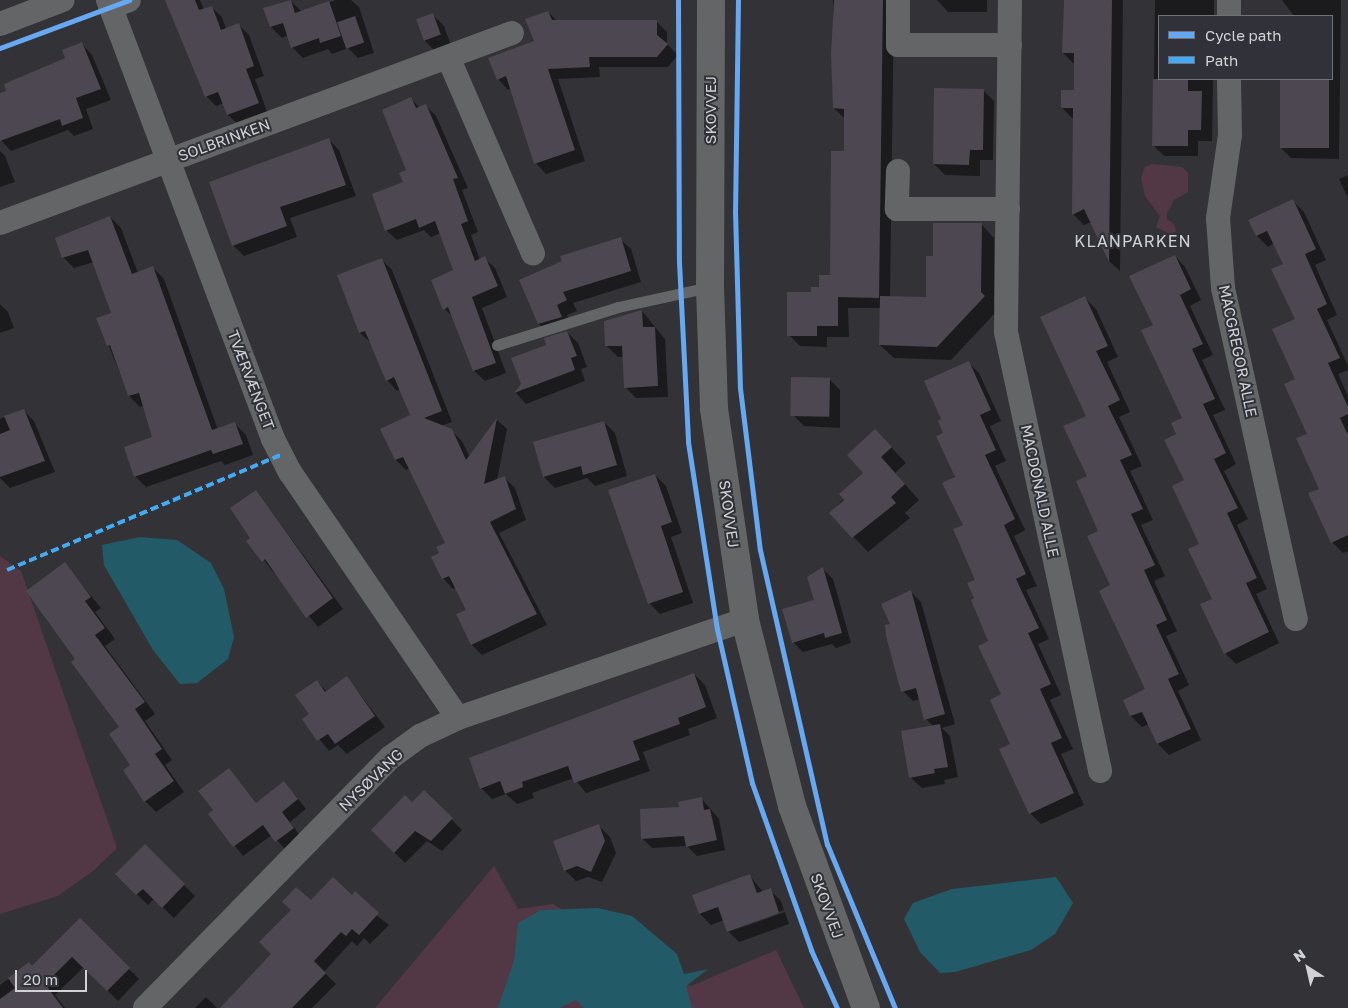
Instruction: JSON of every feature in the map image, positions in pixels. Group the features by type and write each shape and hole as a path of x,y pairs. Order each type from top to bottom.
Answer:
{"street":[{"path":"0,24 63,0"},
{"name":"SKOVVEJ","path":"711,0 710,287 714,410 744,620 792,806 866,1008"},
{"path":"898,0 898,45 1010,45"},
{"name":"MACDONALD ALLE","path":"1010,0 1006,332 1100,771"},
{"path":"1229,0 1229,15"},
{"name":"TVÆRVÆNGET","path":"116,2 168,161 273,439 290,472 458,718"},
{"name":"SOLBRINKEN","path":"0,223 512,33"},
{"path":"448,57 533,253"},
{"name":"MACGREGOR ALLE","path":"1230,80 1230,135 1218,218 1223,288 1296,620"},
{"path":"898,171 897,209 1008,209"},
{"name":"NYSØVANG","path":"144,1008 392,757 420,736 458,718 744,620"}],"lane":[{"path":"497,345 618,307 710,287"}],"shaded area":[{"path":"1152,164 1182,167 1188,173 1188,192 1174,200 1167,213 1167,219 1174,224 1176,231 1170,234 1156,227 1160,216 1145,196 1141,178 1145,167"},
{"path":"0,556 21,571 117,848 93,871 58,896 0,914"},
{"path":"494,866 518,909 553,904 691,986 776,950 804,1008 375,1008"}],"water":[{"path":"140,537 177,540 211,563 224,589 234,637 228,659 197,683 180,684 153,650 104,565 102,545"},
{"path":"1056,877 1073,903 1055,934 1031,950 955,972 940,973 920,952 904,919 913,903 952,889"},
{"path":"598,908 632,916 677,954 684,974 708,969 686,986 692,1008 584,1008 576,1000 559,1008 498,1008 514,961 518,923 541,910"}],"building":[{"path":"165,0 195,0 199,10 212,6 221,30 239,23 254,66 246,69 259,103 227,115 218,92 205,97"},
{"path":"291,0 295,13 329,1 341,36 320,43 319,38 291,48 283,23 270,27 263,8"},
{"path":"834,0 883,0 879,298 838,297 838,326 817,326 817,336 787,336 787,292 811,292 811,287 819,287 819,275 830,275 831,151 844,151 844,109 833,108 831,54"},
{"path":"1064,0 1112,0 1109,262 1084,209 1072,215 1073,108 1061,108 1061,90 1074,90 1074,53 1062,53"},
{"path":"548,11 552,20 657,20 657,35 668,44 657,57 589,57 590,67 548,69 575,150 534,164 506,76 497,80 488,58 534,41 525,19"},
{"path":"433,13 441,35 424,41 416,19"},
{"path":"355,16 364,42 346,49 337,22"},
{"path":"82,42 101,89 76,98 83,118 62,126 60,119 0,141 0,93 6,91 4,84 65,58 62,50"},
{"path":"1153,79 1188,80 1188,91 1202,91 1201,130 1188,130 1188,146 1152,146"},
{"path":"1280,80 1329,80 1329,148 1280,148"},
{"path":"934,88 984,89 983,150 970,150 969,165 933,164"},
{"path":"411,97 416,108 426,104 458,178 453,179 468,221 461,224 475,261 485,256 498,286 472,297 496,363 473,371 448,307 443,310 431,280 453,270 435,221 419,228 416,219 385,231 372,194 403,182 399,173 406,170 382,110"},
{"path":"329,138 346,185 280,207 287,226 232,246 209,182"},
{"path":"1293,199 1316,249 1305,254 1327,304 1317,309 1340,358 1328,363 1348,407 1348,414 1340,418 1348,435 1348,535 1331,543 1308,493 1319,489 1296,438 1307,434 1284,384 1295,379 1272,329 1295,319 1271,269 1283,264 1267,231 1256,236 1248,220"},
{"path":"110,216 132,274 153,266 212,430 235,422 243,444 213,454 211,450 134,477 124,447 152,437 139,393 128,396 110,345 107,346 96,318 111,313 88,250 62,258 55,238"},
{"path":"933,223 982,223 981,292 985,296 937,347 879,345 880,296 926,297 926,256 933,256"},
{"path":"621,237 631,271 563,292 567,300 557,305 562,317 538,324 519,280 562,261 560,256"},
{"path":"1175,255 1191,289 1180,295 1203,344 1192,349 1215,399 1203,404 1226,453 1214,459 1238,508 1227,513 1257,578 1246,583 1269,632 1224,654 1200,604 1212,599 1188,549 1199,544 1172,486 1184,480 1164,440 1176,434 1171,423 1182,418 1141,330 1153,325 1129,276"},
{"path":"382,258 442,411 424,418 452,429 466,460 497,418 484,484 505,476 516,509 490,522 537,614 471,645 456,614 466,610 449,576 442,579 431,557 439,553 436,547 445,543 403,457 395,460 380,429 410,415 394,377 386,381 365,331 359,333 337,275"},
{"path":"1085,296 1108,346 1096,351 1120,400 1108,406 1132,455 1120,460 1143,509 1131,514 1155,565 1144,570 1167,620 1156,625 1179,674 1168,679 1191,729 1157,744 1142,712 1130,716 1123,700 1145,689 1099,591 1110,585 1087,536 1098,531 1076,481 1087,476 1063,426 1086,416 1040,317"},
{"path":"642,310 643,327 655,327 658,386 624,388 622,346 605,346 604,321"},
{"path":"567,331 577,356 571,358 575,370 514,393 521,384 511,358 546,345 544,338"},
{"path":"969,361 991,410 980,415 996,450 985,455 1015,519 1004,525 1026,574 1016,579 1039,628 1028,633 1051,684 1040,689 1062,738 1051,743 1074,793 1029,814 999,749 1010,744 990,700 1001,694 978,646 988,641 971,600 974,598 967,583 975,580 953,529 963,525 942,483 955,477 936,436 943,433 938,421 941,419 924,381"},
{"path":"791,377 830,378 829,417 790,416"},
{"path":"24,409 45,461 0,477 0,434 10,430 4,416"},
{"path":"604,421 617,465 583,475 581,466 543,477 533,442"},
{"path":"875,429 892,447 881,457 905,484 891,497 896,503 852,538 829,513 844,500 839,494 863,473 847,455"},
{"path":"655,474 672,522 661,526 683,592 648,604 608,490"},
{"path":"256,490 333,598 306,618 265,559 262,562 246,541 250,538 230,508"},
{"path":"65,562 91,597 85,601 105,628 95,635 145,702 135,709 162,749 155,754 174,781 144,802 123,770 130,765 109,734 119,727 71,662 75,659 26,591"},
{"path":"823,567 842,633 825,638 824,633 792,643 782,609 814,600 807,577"},
{"path":"911,590 945,714 924,720 916,688 901,692 886,636 885,625 890,624 881,604"},
{"path":"694,673 706,707 678,718 680,724 633,741 640,760 574,783 568,766 522,782 523,787 505,794 500,781 480,789 469,758"},
{"path":"347,676 375,716 335,744 328,734 317,741 302,719 309,714 295,695 317,680 325,692"},
{"path":"940,724 948,767 934,769 935,773 909,778 901,731"},
{"path":"229,768 256,803 284,781 298,799 282,812 294,828 275,842 263,825 233,847 208,814 213,810 198,791"},
{"path":"424,790 453,818 431,841 415,831 394,853 371,830 405,795 412,802"},
{"path":"702,797 704,810 710,809 717,840 686,847 684,836 641,839 640,809 679,807 678,802"},
{"path":"599,824 605,841 591,872 577,866 564,871 553,841"},
{"path":"145,844 185,884 162,908 143,889 136,895 115,874"},
{"path":"750,874 757,893 771,888 779,913 727,932 718,907 699,914 692,895"},
{"path":"333,877 352,895 355,891 379,913 359,935 352,929 346,936 341,932 314,961 326,973 292,1008 220,1008 271,954 259,942 291,910 282,902 296,887 311,900"},
{"path":"80,918 130,968 107,991 72,957 45,984 63,1008 0,1008 0,999 15,988 8,978 29,962 32,966"}],"marked path":[{"path":"7,570 281,455"}],"cycle path":[{"path":"0,48 129,0"},
{"path":"678,0 679,262 688,442 717,629 752,783 811,950 837,1008"},
{"path":"738,0 735,211 740,388 760,550 827,844 895,1008"}],"district":[{"name":"KLANPARKEN","path":"1133,241"}]}
